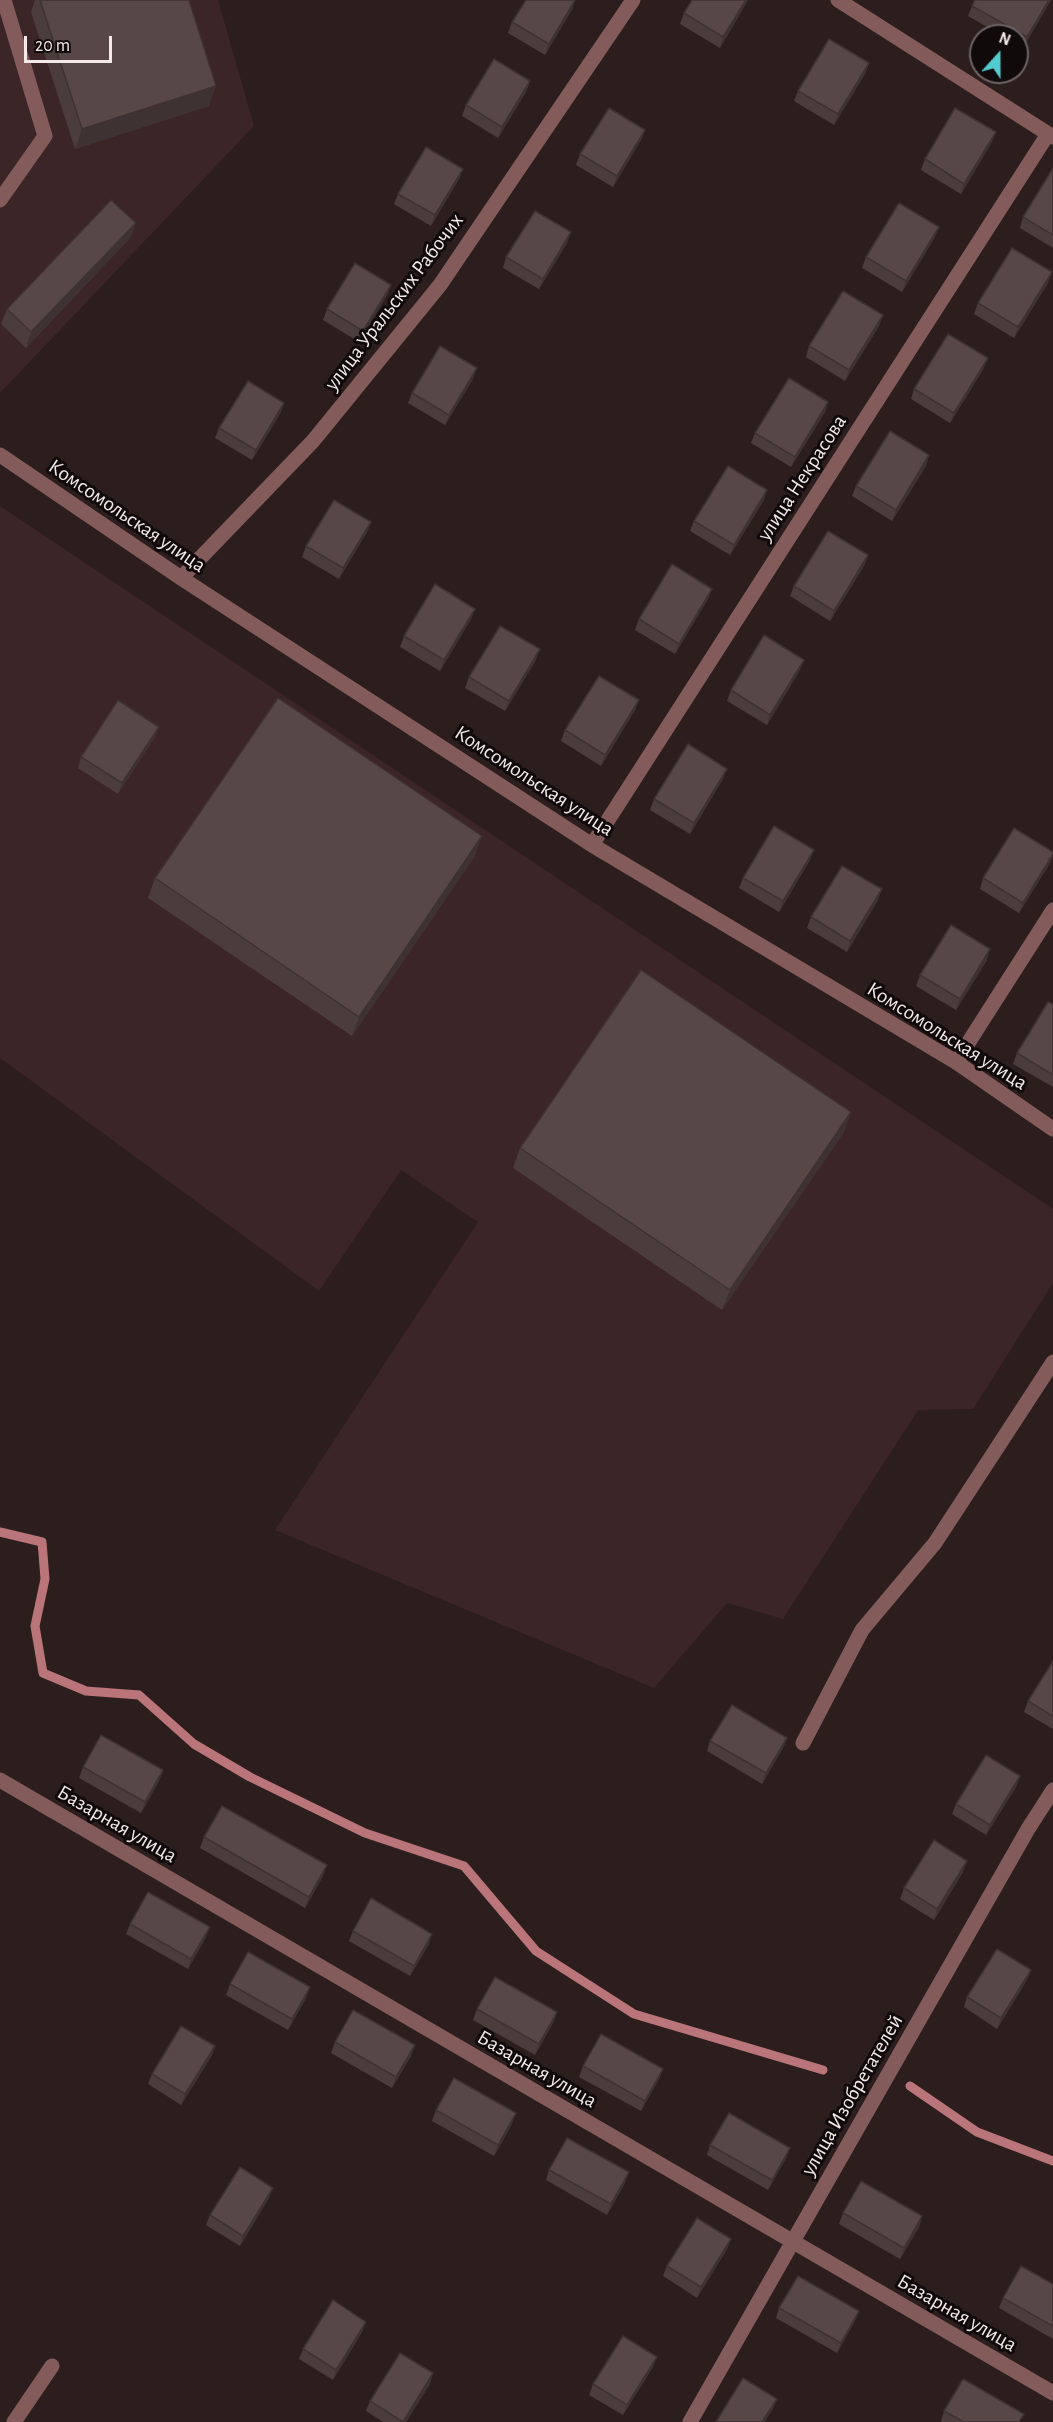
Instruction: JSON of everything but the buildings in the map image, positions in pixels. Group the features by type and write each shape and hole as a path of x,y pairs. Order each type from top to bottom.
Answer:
{"street":[{"path":"0,200 45,136 4,0"},
{"name":"улица Уральских Рабочих","path":"181,578 313,441 440,285 633,0"},
{"path":"838,0 1050,135"},
{"name":"улица Некрасова","path":"592,845 1050,135"},
{"name":"Комсомольская улица","path":"0,455 181,578 592,845 956,1062 1053,1129"},
{"path":"956,1062 1053,910"},
{"path":"803,1743 862,1630 935,1543 1053,1362"},
{"name":"Базарная улица","path":"0,1780 1053,2393"},
{"name":"улица Изобретателей","path":"690,2422 1022,1839 1053,1790"},
{"path":"14,2422 52,2366"}],"shaded area":[{"path":"0,0 218,0 254,126 0,393"},
{"path":"0,506 1053,1209 1053,1283 973,1409 918,1410 783,1619 727,1603 654,1688 275,1530 478,1222 401,1170 319,1291 0,1058"}],"waterway":[{"path":"0,1532 42,1542 45,1579 35,1626 43,1673 86,1691 139,1695 194,1744 250,1777 365,1833 464,1866 536,1951 634,2014 823,2070"},
{"path":"910,2086 977,2132 1053,2161"}]}
